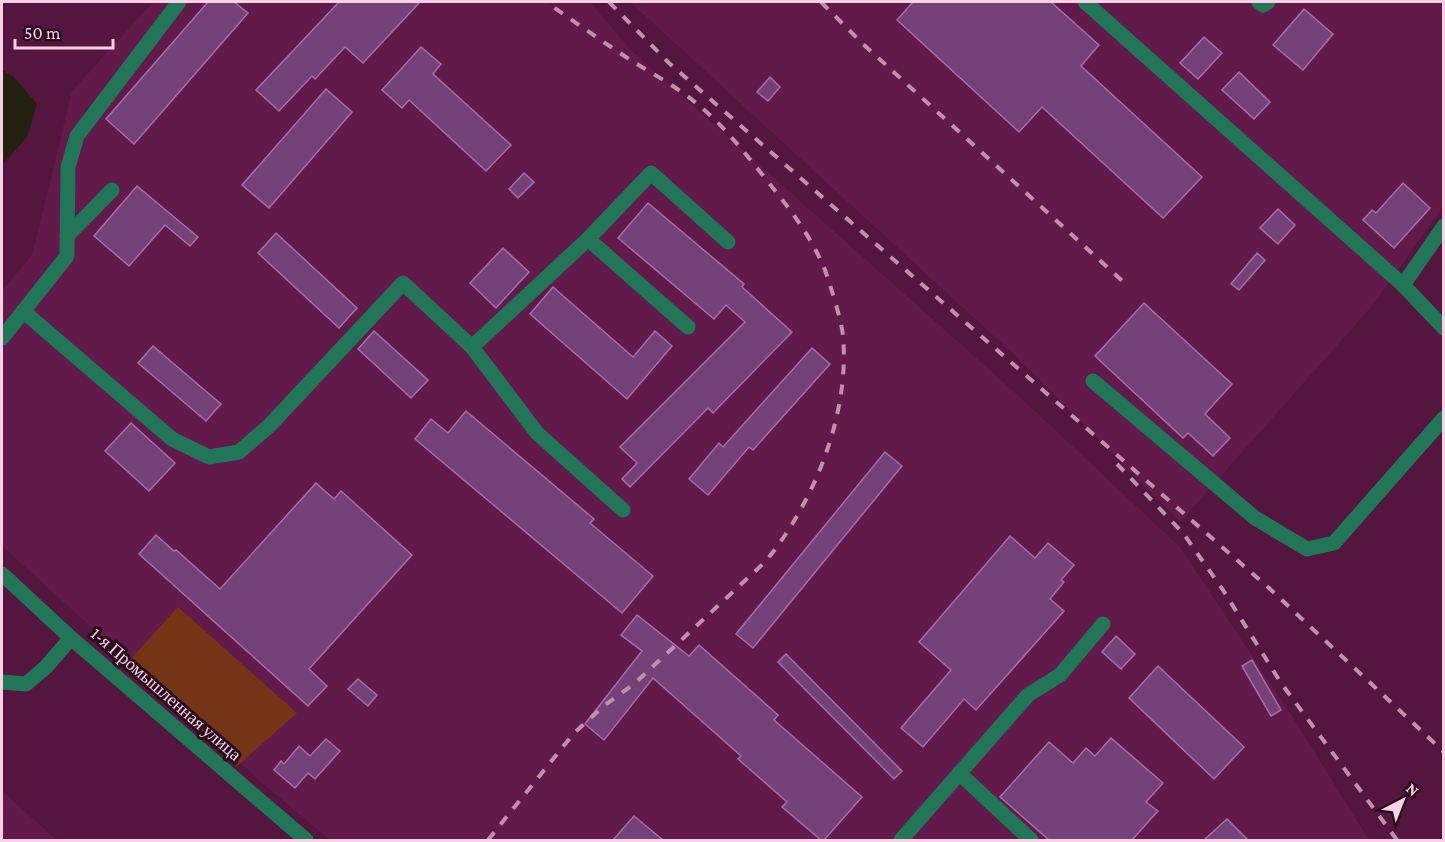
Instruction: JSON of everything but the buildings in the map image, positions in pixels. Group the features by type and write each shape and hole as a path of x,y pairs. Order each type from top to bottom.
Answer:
{"street":[{"path":"2,338 67,256 68,167 77,136 179,2"},
{"path":"1085,2 1403,285 1443,328"},
{"path":"1259,2 1263,5 1268,2"},
{"path":"472,347 588,239 651,173 728,242"},
{"path":"67,236 112,190"},
{"path":"1403,285 1443,226"},
{"path":"588,239 688,327"},
{"path":"23,311 172,439 209,457 239,452 269,426 403,283 472,347 537,433 623,510"},
{"path":"1093,381 1255,518 1307,549 1334,543 1443,418"},
{"name":"1-я Промышленная улица","path":"2,574 71,638 306,840"},
{"path":"901,840 1028,695 1060,675 1103,624"},
{"path":"2,681 26,684 46,667 71,638"},
{"path":"959,773 1031,840"}],"shaded area":[{"path":"153,2 590,2 632,51 1021,398 1180,547 1294,719 1369,840 330,840 261,782 2,546 2,290 32,255 72,91"},
{"path":"630,2 1443,2 1443,207 1372,306 1180,522 1022,362"},
{"path":"2,70 14,77 37,104 27,137 2,165"},
{"path":"178,607 297,713 237,766 127,663"},
{"path":"2,791 57,840 2,840"}],"railway":[{"path":"488,840 574,733 605,705 634,684 765,562 783,539 799,513 825,456 841,396 844,366 843,336 836,303 819,256 796,219 746,154 714,119 689,97 621,54 546,2"},
{"path":"609,2 669,63 1269,588 1444,752"},
{"path":"821,2 863,44 1129,287"},
{"path":"1117,464 1183,533 1223,590 1281,683 1397,840"}]}
